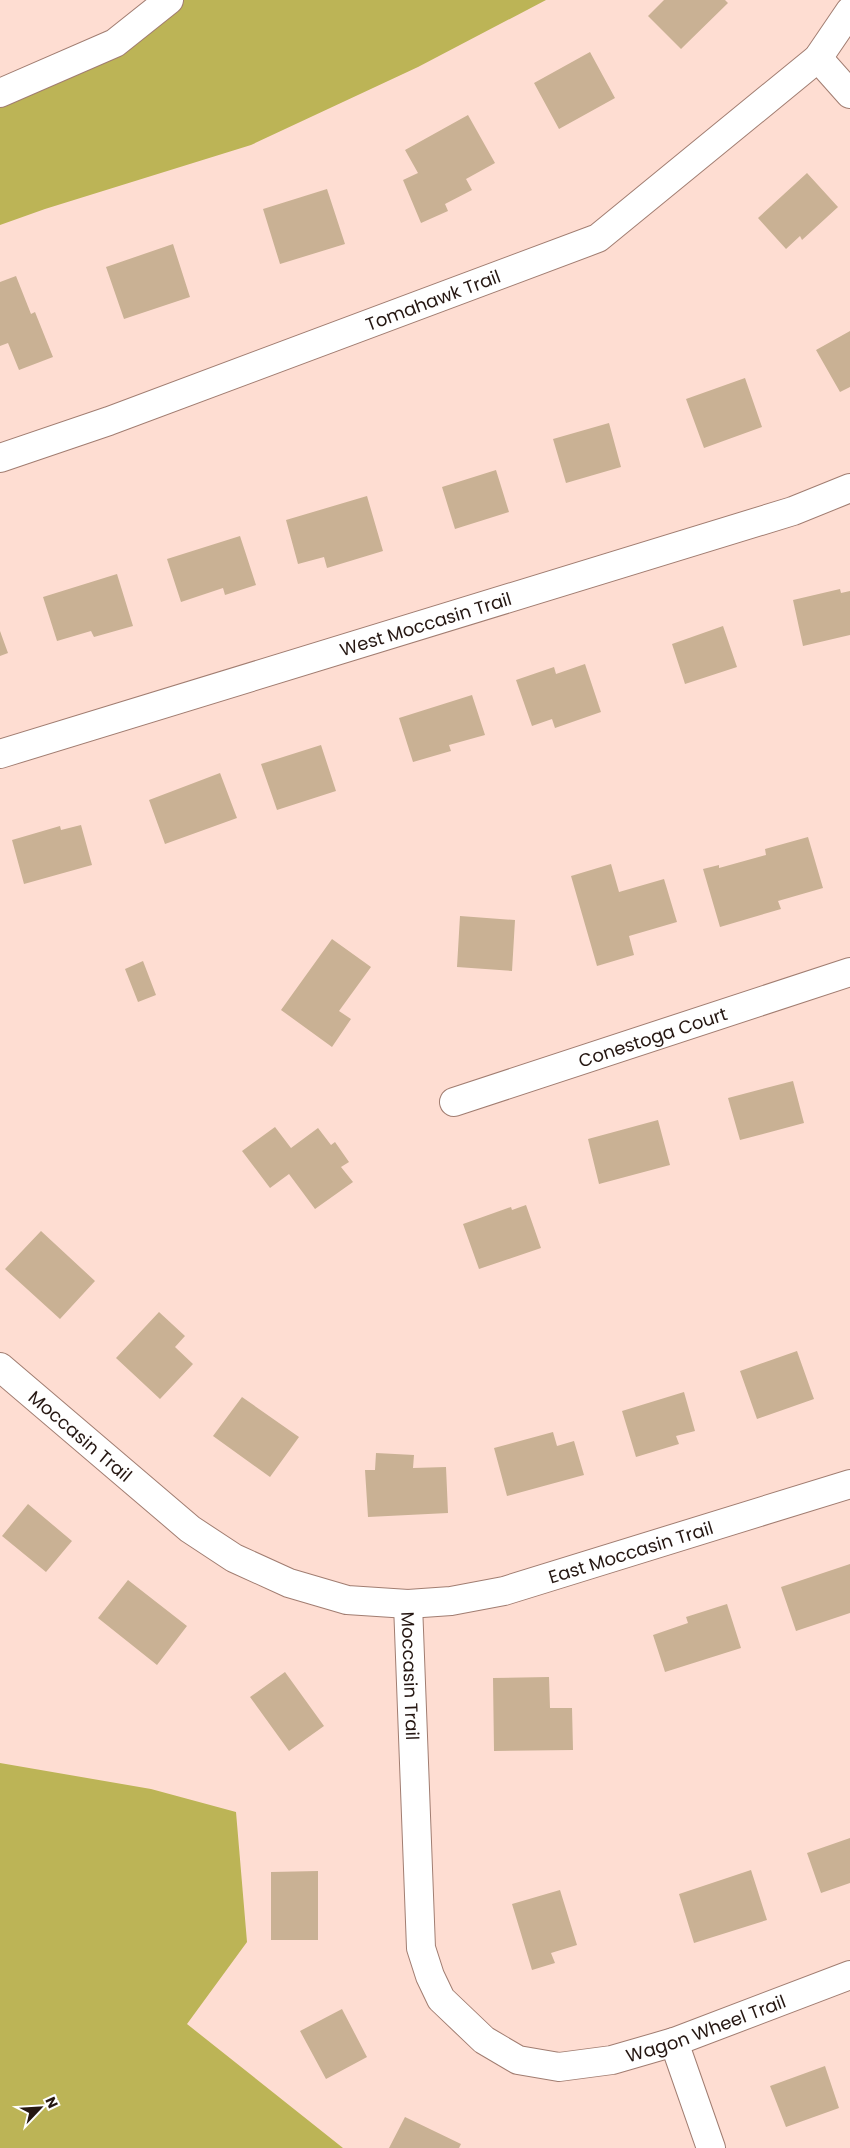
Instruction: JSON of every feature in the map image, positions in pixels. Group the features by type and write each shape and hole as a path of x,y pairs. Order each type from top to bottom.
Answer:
{"street":[{"path":"0,93 116,43 169,0"},
{"path":"850,11 818,58 850,94"},
{"name":"Tomahawk Trail","path":"0,458 119,417 598,238 818,58"},
{"name":"West Moccasin Trail","path":"0,754 793,511 850,488"},
{"name":"Conestoga Court","path":"454,1102 850,972"},
{"name":"Moccasin Trail","path":"0,1367 190,1529 234,1558 289,1583 347,1600 408,1604 421,1948 430,1976 441,1998 484,2040 518,2060 558,2067"},
{"name":"East Moccasin Trail","path":"408,1604 451,1601 504,1591 850,1484"},
{"name":"Wagon Wheel Trail","path":"558,2067 612,2060 674,2042 850,1975"},
{"path":"674,2042 711,2148"}],"shaded area":[{"path":"169,0 546,0 418,67 251,145 45,209 0,225 0,93"},
{"path":"0,1763 151,1789 236,1812 247,1942 187,2024 343,2148 0,2148"}],"building":[{"path":"664,0 725,0 728,3 681,49 648,16"},
{"path":"590,52 615,98 559,129 534,83"},
{"path":"468,115 495,163 466,179 472,190 445,204 448,211 421,223 403,180 418,173 405,150"},
{"path":"807,173 838,207 802,240 800,236 786,249 758,218"},
{"path":"327,189 345,244 280,264 263,209"},
{"path":"173,244 190,297 124,319 106,267"},
{"path":"16,276 31,314 35,312 53,357 19,370 8,343 0,346 0,282"},
{"path":"850,331 850,387 840,392 816,350"},
{"path":"745,378 762,427 704,448 686,399"},
{"path":"609,423 621,467 566,483 553,439"},
{"path":"496,470 509,512 455,529 442,487"},
{"path":"367,496 383,551 327,568 324,557 298,564 286,520"},
{"path":"240,536 256,585 225,595 223,588 181,602 167,559"},
{"path":"117,574 133,626 94,637 91,631 57,641 43,597"},
{"path":"840,589 841,593 850,591 850,635 803,646 793,600"},
{"path":"723,626 737,667 685,684 672,644"},
{"path":"0,631 8,653 0,656"},
{"path":"585,664 601,712 555,728 552,719 532,726 516,680 554,667 556,674"},
{"path":"472,695 485,735 449,745 451,751 413,762 399,718"},
{"path":"321,745 336,791 277,810 261,764"},
{"path":"220,773 237,818 165,844 149,800"},
{"path":"81,825 92,865 24,884 12,840 60,826 61,830"},
{"path":"808,837 823,888 778,901 781,909 720,927 703,869 719,865 719,868 766,855 765,849"},
{"path":"611,864 619,892 664,879 677,922 629,936 634,955 597,966 571,876"},
{"path":"460,916 515,920 512,971 457,967"},
{"path":"332,939 371,967 339,1011 351,1019 332,1047 281,1010"},
{"path":"143,961 156,995 138,1002 125,969"},
{"path":"793,1081 804,1123 740,1140 728,1098"},
{"path":"658,1120 670,1165 599,1184 588,1139"},
{"path":"275,1127 291,1148 318,1128 331,1145 335,1142 349,1162 341,1167 353,1182 315,1209 289,1174 270,1188 242,1151"},
{"path":"526,1205 541,1248 479,1269 463,1224 511,1207 512,1210"},
{"path":"41,1231 95,1281 60,1319 5,1269"},
{"path":"159,1312 185,1336 175,1347 193,1364 160,1399 116,1358"},
{"path":"797,1351 814,1399 757,1419 740,1371"},
{"path":"684,1392 695,1431 676,1436 679,1444 636,1457 622,1411"},
{"path":"242,1397 299,1437 270,1477 213,1436"},
{"path":"553,1432 557,1446 574,1441 584,1475 507,1496 494,1448"},
{"path":"376,1453 414,1455 413,1468 446,1467 448,1513 368,1517 365,1470 375,1470"},
{"path":"28,1504 72,1541 46,1572 2,1536"},
{"path":"850,1564 850,1613 796,1631 781,1587"},
{"path":"128,1580 187,1626 157,1665 98,1618"},
{"path":"727,1604 741,1648 665,1672 653,1635 688,1623 686,1617"},
{"path":"285,1672 324,1726 289,1751 250,1697"},
{"path":"549,1677 550,1708 572,1708 573,1750 494,1751 493,1678"},
{"path":"850,1838 850,1883 821,1893 807,1853"},
{"path":"751,1870 767,1920 694,1943 679,1894"},
{"path":"318,1871 318,1940 271,1940 271,1872"},
{"path":"560,1890 577,1945 551,1953 555,1963 532,1970 512,1904"},
{"path":"342,2009 367,2057 326,2079 300,2031"},
{"path":"825,2066 839,2108 786,2127 770,2086"},
{"path":"405,2117 461,2144 459,2148 389,2148"}]}
